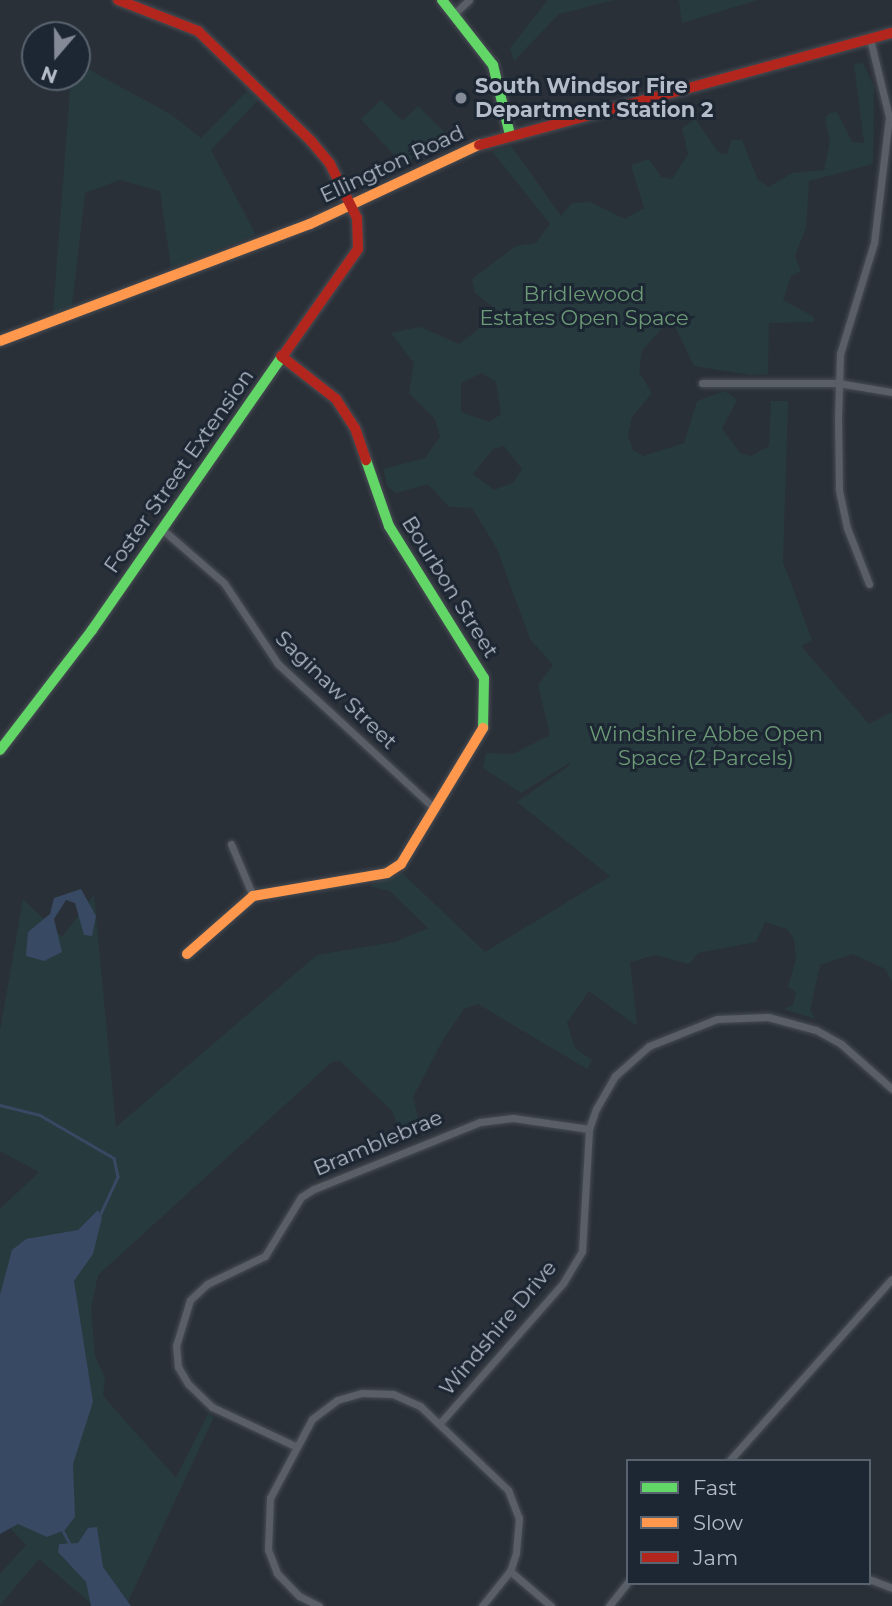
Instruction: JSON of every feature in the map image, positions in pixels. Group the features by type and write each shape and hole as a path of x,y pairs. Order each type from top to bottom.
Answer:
{"street":[{"path":"118,0 198,31 221,50 311,141 351,204"},
{"path":"442,0 455,13 493,65 510,135"},
{"path":"455,13 469,0"},
{"name":"Ellington Road","path":"0,341 351,204 460,150 892,33"},
{"path":"869,584 847,528 839,489 838,383 845,325 881,207 889,117 870,39"},
{"name":"Foster Street Extension","path":"0,750 163,530 281,356 354,262 359,235 351,204"},
{"name":"Bourbon Street","path":"253,896 387,873 401,864 484,727 484,678 389,526 355,428 336,399 281,356"},
{"path":"702,383 838,383 892,392"},
{"name":"Saginaw Street","path":"163,530 224,583 278,664 435,809"},
{"path":"187,954 253,896 231,844"},
{"name":"Windshire Drive","path":"441,1422 563,1283 582,1251 589,1129 615,1076 649,1046 694,1024 740,1016 816,1030 892,1089"},
{"name":"Bramblebrae","path":"295,1446 212,1407 188,1384 178,1367 176,1346 190,1300 207,1284 265,1256 301,1197 412,1147 480,1122 513,1118 589,1129"},
{"path":"731,1459 892,1279"},
{"path":"319,1606 299,1596 277,1573 268,1550 270,1498 295,1446 312,1419 337,1399 362,1393 393,1394 441,1422 508,1490 519,1518 510,1572 482,1606"},
{"path":"510,1572 551,1606"},
{"path":"871,1580 892,1588"},
{"path":"609,1606 626,1585"}],"green space":[{"path":"548,0 614,0 559,14 514,61 510,48"},
{"path":"679,0 758,0 682,23"},
{"path":"863,63 874,86 873,164 809,181 806,228 795,256 801,271 791,276 783,300 814,317 814,322 769,323 768,374 751,375 694,366 671,318 642,351 639,372 652,393 632,417 628,436 633,450 643,456 684,443 697,401 725,391 737,400 722,429 740,453 751,456 769,446 771,401 788,401 783,562 812,640 801,646 869,724 892,712 892,982 885,969 853,954 820,965 810,1010 815,1019 784,1009 793,1005 796,992 788,987 796,959 794,939 787,929 765,922 756,942 698,953 689,964 655,955 630,962 637,1026 589,991 567,1023 575,1048 592,1060 587,1069 478,1004 464,1009 444,1038 413,1097 420,1126 402,1134 392,1111 340,1061 332,1062 98,1275 91,1309 95,1356 105,1378 103,1396 176,1478 208,1414 214,1417 126,1606 94,1606 39,1559 0,1605 0,1574 26,1545 0,1517 0,1209 39,1172 0,1151 0,1031 23,899 62,937 94,895 116,1127 317,955 395,942 428,928 390,891 369,886 402,873 485,952 610,876 517,802 570,765 569,763 521,793 483,768 486,753 513,754 550,735 538,685 553,665 530,639 497,549 472,508 449,507 428,484 396,493 387,486 383,469 425,458 440,437 435,419 409,393 414,363 391,333 420,327 459,344 481,327 504,324 501,313 475,293 472,279 516,246 536,243 550,224 492,151 511,146 561,216 572,203 590,202 625,219 644,208 631,165 649,159 661,177 672,179 688,154 682,128 695,119 719,153 727,154 732,140 742,140 758,180 769,187 792,173 824,170 830,142 825,118 830,113 837,112 852,142 864,143 854,64","holes":["482,373 496,382 501,414 489,422 461,412 461,383","504,446 522,469 513,483 494,490 473,474 493,449"]},
{"path":"91,71 172,115 201,138 248,90 258,100 211,150 256,235 171,268 160,191 120,180 85,193 72,306 53,313 70,91 91,91"},
{"path":"381,100 403,121 418,106 452,140 403,165 361,119"}],"water":[{"path":"81,889 96,916 92,936 84,935 75,903 66,900 54,919 62,952 44,961 26,956 28,932 50,914 54,898"},
{"path":"98,1210 102,1218 93,1254 74,1281 93,1402 73,1464 75,1517 65,1530 47,1537 18,1524 0,1534 0,1295 12,1250 26,1239 78,1230"},
{"path":"97,1527 103,1567 131,1606 91,1606 86,1582 58,1552 59,1544 78,1543 88,1528"}],"waterway":[{"path":"0,1105 40,1115 114,1158 118,1177 99,1218"},
{"path":"61,1527 71,1546"}],"traffic: fast":[{"path":"442,0 493,65 510,135"},
{"path":"0,750 92,630 282,357"},
{"path":"366,460 389,526 484,678 483,728"}],"traffic: slow":[{"path":"0,341 310,224 479,145"},
{"path":"187,954 253,896 387,873 401,864 483,728"}],"traffic: jam":[{"path":"118,0 198,31 311,141 330,164 357,218 358,249 282,357"},
{"path":"479,145 892,33"},
{"path":"281,356 336,399 355,428 366,460"}],"place":[{"name":"South Windsor Fire Department Station 2","path":"461,98"}],"park label":[{"name":"Bridlewood Estates Open Space","path":"584,306"},
{"name":"Windshire Abbe Open Space (2 Parcels)","path":"706,746"}]}
